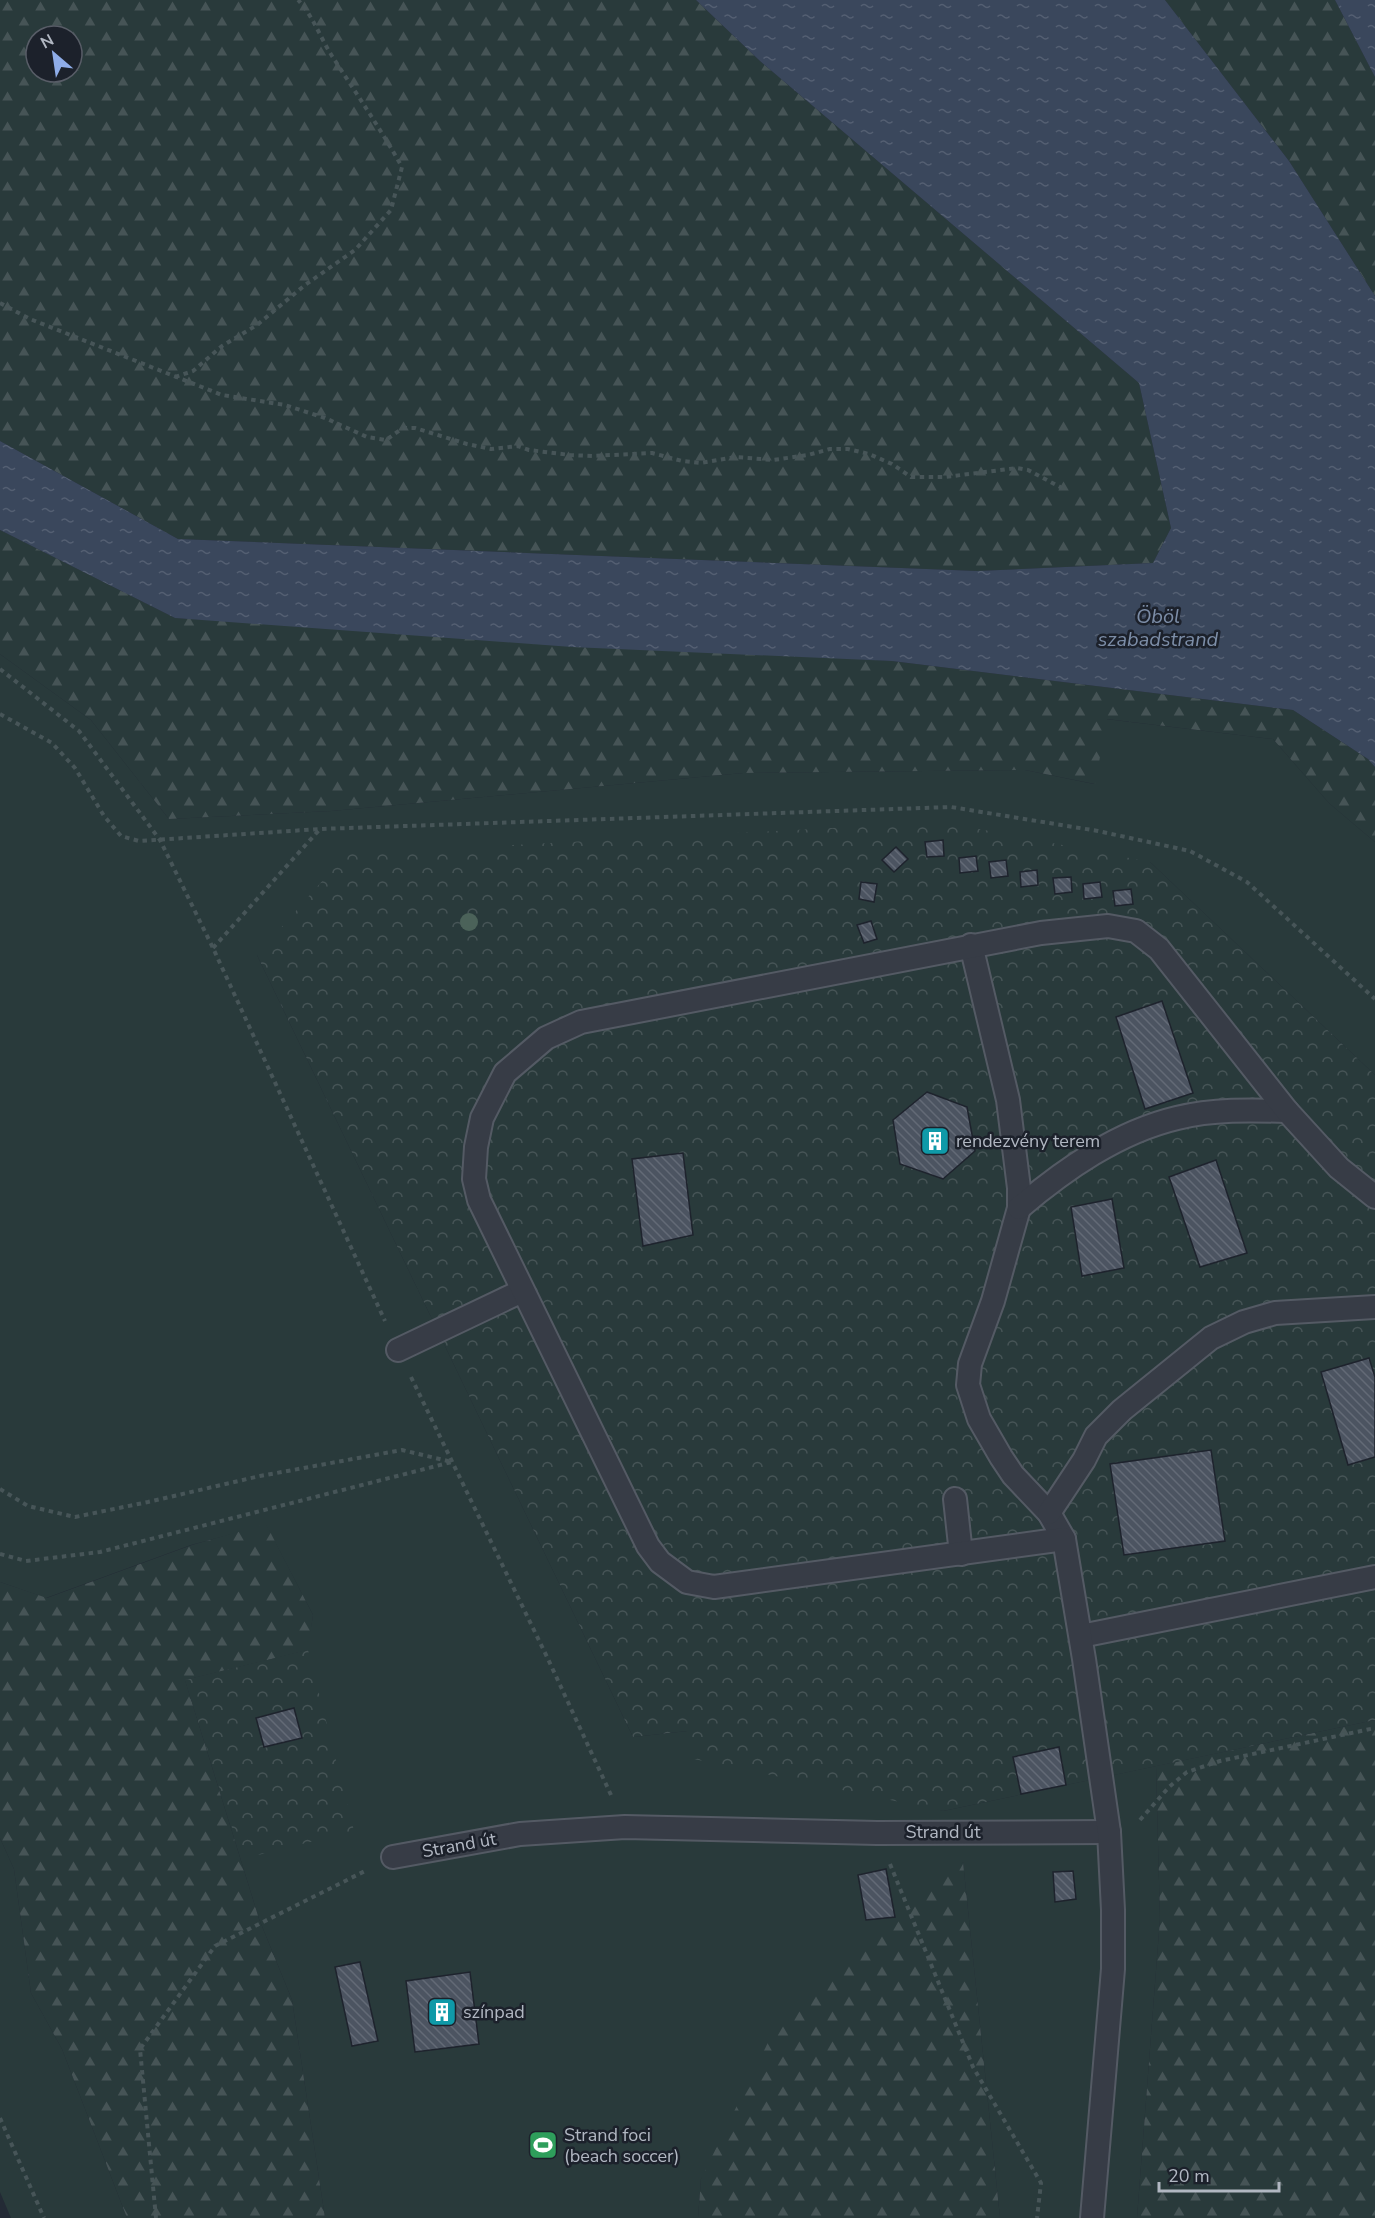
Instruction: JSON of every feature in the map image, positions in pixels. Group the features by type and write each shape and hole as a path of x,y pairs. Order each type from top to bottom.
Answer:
{"lane":[{"path":"1064,1539 714,1587 687,1582 660,1562 648,1546 479,1200 474,1179 476,1147 482,1118 505,1073 546,1038 581,1022 764,988 971,945 1041,933 1108,926 1136,931 1159,949 1287,1111 1340,1168 1375,1197"},
{"path":"971,945 1008,1100 1019,1188 1019,1208 993,1301 970,1364 968,1385 979,1419 1001,1457 1013,1475 1049,1513 1064,1539 1109,1832 1113,1969 1092,2218"},
{"path":"1019,1208 1076,1164 1131,1134 1176,1118 1215,1111 1287,1111"},
{"path":"398,1350 522,1291"},
{"path":"1049,1513 1096,1436 1122,1410 1210,1338 1245,1322 1275,1313 1375,1307"},
{"path":"954,1499 961,1554"},
{"path":"1080,1636 1375,1577"},
{"name":"Strand út","path":"393,1857 520,1834 625,1827 877,1833 1109,1832"}],"path":[{"path":"175,377 193,371 222,346 257,325 305,285 355,250 392,210 402,166 378,124 331,54 306,9 298,0"},
{"path":"0,303 30,319 175,377 222,394 285,405 325,418 367,437 386,440 403,428 415,428 466,444 491,448 518,446 529,450 592,456 652,453 700,463 736,457 773,460 830,449 848,449 869,454 892,464 911,477 945,477 1017,468 1028,470 1062,488"},
{"path":"0,669 79,731 160,840 213,948 398,1350 625,1827"},
{"path":"0,714 52,743 75,768 104,816 121,836 138,841 320,828 951,807 1098,831 1190,851 1247,882 1375,999"},
{"path":"213,948 320,828"},
{"path":"0,1490 28,1506 75,1517 271,1474 402,1450 453,1462"},
{"path":"0,1554 26,1561 100,1552 453,1462"},
{"path":"1139,1821 1169,1787 1187,1772 1220,1761 1375,1728"},
{"path":"886,1854 973,2067 1041,2183 1038,2218"},
{"path":"156,2218 140,2049 215,1946 393,1857"},
{"path":"0,2118 44,2218"}],"green space":[{"path":"0,0 696,0 760,61 1139,383 1171,528 1153,563 977,571 178,539 0,441"},
{"path":"1165,0 1335,0 1375,77 1375,296 1289,161"},
{"path":"0,530 175,618 892,661 1293,710 1368,759 1375,767 1375,842 1329,803 1273,739 1107,719 1095,784 1025,770 743,773 331,811 169,819 91,720 0,654"},
{"path":"0,654 91,720 169,819 331,811 743,773 1025,770 1094,784 1106,719 1273,739 1329,803 1375,842 1375,1075 1150,862 257,955 633,1737 687,1731 943,1811 1156,1766 1160,1919 1137,2218 1000,2218 963,1862 701,2179 698,2218 325,2218 292,2000 259,1919 185,1680 307,1650 313,1615 266,1525 191,1545 46,1598 0,1582"},
{"path":"943,822 1150,862 1375,1075 1375,1720 943,1811 689,1758 687,1731 633,1737 257,955 346,854"},
{"path":"266,1524 313,1615 308,1650 185,1680 259,1919 292,2000 325,2218 127,2218 62,2049 31,1993 14,1869 0,1838 0,1582 47,1598 192,1545"},
{"path":"308,1650 354,1831 242,1859 185,1680"},
{"path":"1375,1720 1375,2218 1137,2218 1160,1919 1156,1766"},
{"path":"0,1838 14,1869 31,1993 62,2049 127,2218 11,2218 0,2192"},
{"path":"963,1862 1000,2218 698,2218 701,2179 780,2018"}],"water":[{"name":"Öböl szabadstrand","path":"696,0 1165,0 1289,161 1375,296 1375,767 1368,759 1293,710 892,661 572,647 175,618 0,530 0,441 178,539 977,571 1153,563 1171,528 1139,383 760,61"},
{"path":"1335,0 1375,0 1375,77"}],"building":[{"path":"943,840 944,856 927,857 925,842"},
{"path":"896,847 908,859 894,872 882,860"},
{"path":"976,856 978,871 960,873 959,858"},
{"path":"1006,860 1008,876 991,878 989,862"},
{"path":"1037,870 1038,885 1021,887 1020,872"},
{"path":"1071,877 1072,892 1055,894 1053,878"},
{"path":"861,882 877,884 874,902 859,899"},
{"path":"1100,882 1102,897 1084,899 1083,884"},
{"path":"1131,889 1133,904 1115,906 1113,891"},
{"path":"871,921 877,939 864,943 857,925"},
{"path":"1162,1001 1193,1093 1145,1109 1116,1017"},
{"name":"rendezvény terem","path":"927,1092 967,1107 975,1151 943,1179 900,1164 893,1120"},
{"path":"683,1153 693,1235 643,1246 632,1159"},
{"path":"1216,1160 1247,1253 1200,1267 1169,1177"},
{"path":"1112,1199 1124,1268 1082,1276 1071,1207"},
{"path":"1369,1358 1375,1377 1375,1457 1348,1465 1321,1372"},
{"path":"1211,1450 1225,1541 1124,1555 1110,1464"},
{"path":"294,1708 302,1738 264,1747 256,1718"},
{"path":"1059,1747 1066,1785 1021,1794 1013,1757"},
{"path":"886,1869 895,1917 866,1920 858,1875"},
{"path":"1073,1871 1076,1899 1055,1902 1053,1872"},
{"path":"360,1962 378,2041 352,2046 335,1967"},
{"name":"színpad","path":"470,1972 479,2044 415,2052 406,1981"}],"place":[{"name":"rendezvény terem","path":"935,1141"},
{"name":"színpad","path":"442,2012"},
{"name":"Strand foci (beach soccer)","path":"543,2145"}]}
